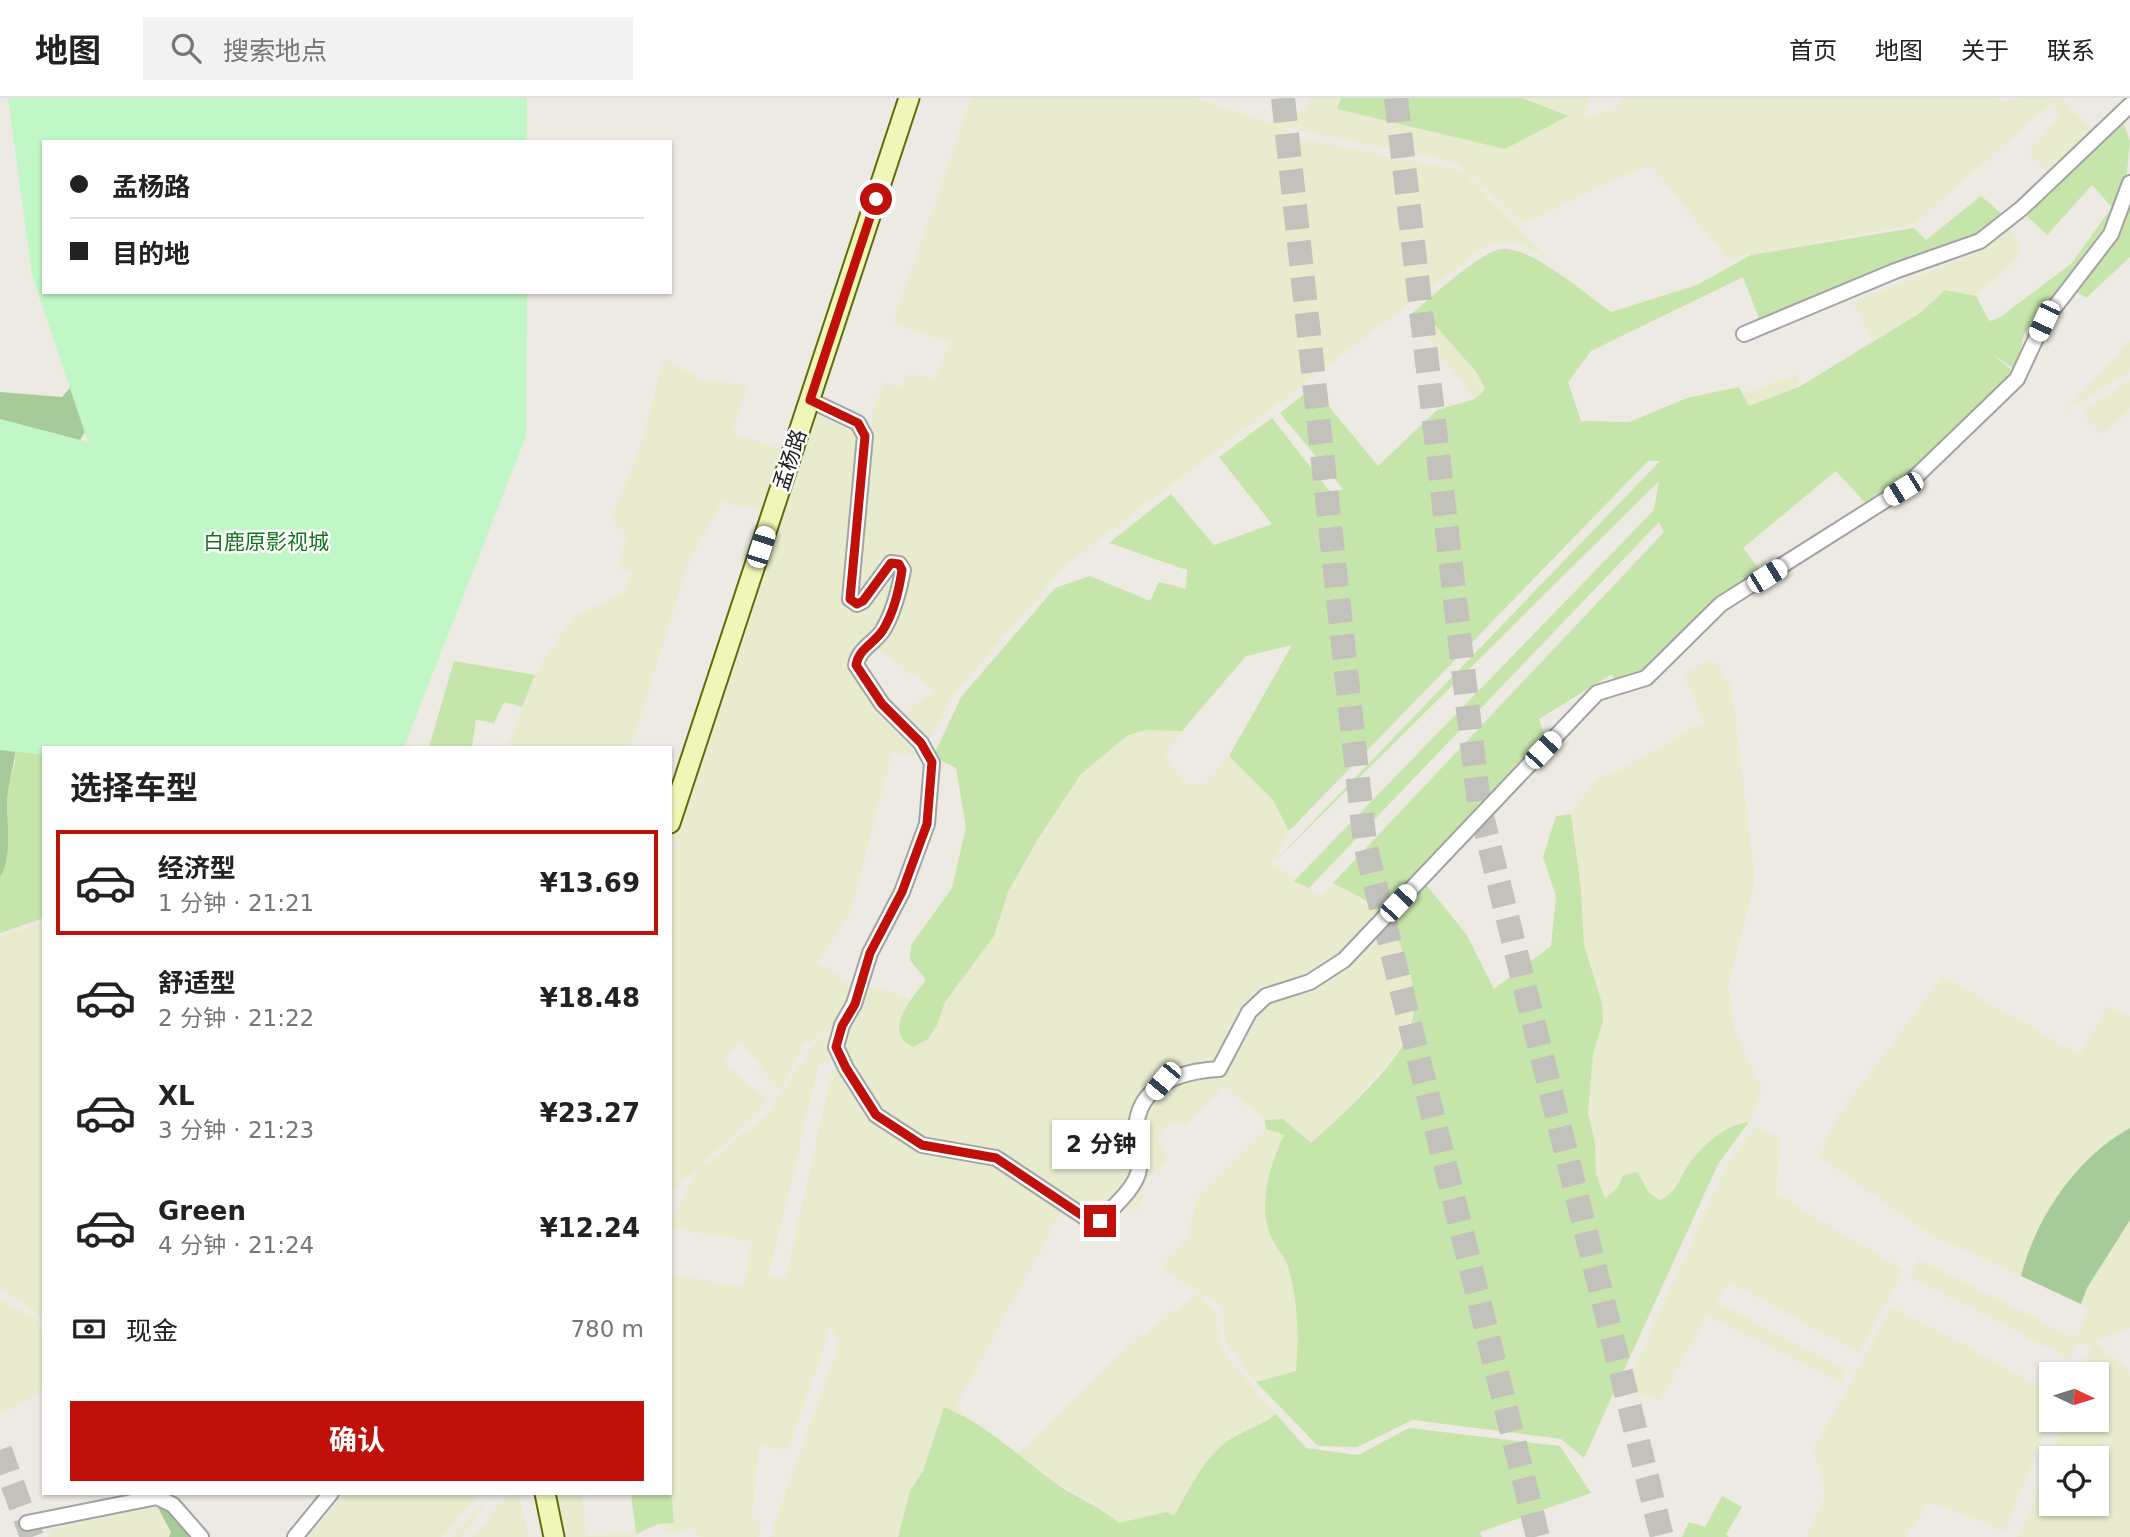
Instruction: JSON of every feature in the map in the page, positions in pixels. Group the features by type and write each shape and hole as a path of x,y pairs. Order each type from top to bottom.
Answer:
{"main road":[{"name":"孟杨路","path":"672,816 909,98"},
{"path":"545,1495 554,1537"}],"street":[{"path":"1744,334 1895,271 1980,241 2022,208 2128,114"},
{"path":"810,400 858,423 865,436 850,599 857,604 863,601 891,563 899,564 902,570 887,622 880,634 858,654 856,665 882,704 921,743 932,762 927,824 902,892 870,953 855,1004 842,1026 836,1047 876,1115 922,1145 996,1158 1089,1220 1100,1221 1122,1197 1139,1171 1136,1127 1146,1101 1163,1081 1191,1070 1219,1069 1249,1012 1266,996 1310,982 1344,960 1597,693 1646,678 1721,604 1903,489 2017,379 2044,321 2111,234 2130,183"},
{"path":"295,1537 329,1495"},
{"path":"27,1523 157,1497 173,1505 201,1537"}],"green space":[{"name":"白鹿原影视城","path":"8,98 527,98 527,140 42,140 42,294 527,294 526,436 404,746 42,746 42,755 0,750 0,419 88,442 32,275"},
{"path":"972,98 1194,98 1278,125 1272,116 1305,110 1310,98 1590,98 1584,116 1616,110 1622,98 1998,98 2003,102 2022,98 2061,98 2095,134 2053,177 2029,152 2061,114 2052,103 1912,225 1728,259 1650,164 1522,223 1457,163 1281,126 1300,139 1462,171 1548,259 1514,241 1485,246 1067,564 952,696 926,746 899,719 934,690 877,648 896,622 905,560 892,561 858,599 873,411 885,382 901,388 908,374 935,379 951,343 893,323"},
{"path":"1341,98 1522,98 1568,116 1505,149 1337,109"},
{"path":"2122,120 2130,141 2124,201 2024,334 2016,370 1990,352 2014,372 1948,446 1869,507 1836,471 1743,548 1770,583 1718,615 1653,681 1622,693 1612,674 1539,719 1550,751 1423,881 1467,935 1494,989 1551,946 1556,897 1543,857 1556,816 1571,814 1581,890 1584,945 1602,1003 1603,1021 1593,1054 1588,1112 1595,1144 1596,1174 1605,1198 1617,1189 1623,1175 1638,1172 1648,1192 1660,1200 1673,1190 1692,1160 1706,1145 1732,1127 1749,1122 1718,1164 1584,1458 1561,1439 1413,1420 1357,1447 1318,1446 1256,1382 1296,1371 1297,1346 1296,1310 1290,1273 1270,1235 1265,1210 1270,1171 1284,1135 1266,1129 1265,1120 1283,1119 1311,1143 1365,1092 1391,1062 1408,1035 1414,1010 1411,976 1390,920 1369,902 1333,883 1664,532 1659,522 1309,888 1294,881 1654,510 1659,481 1272,864 1660,461 1648,461 1289,831 1273,800 1229,756 1292,645 1246,656 1182,731 1146,730 1128,735 1081,774 1038,839 1008,892 994,936 945,1002 937,1025 928,1039 913,1047 904,1040 900,1023 908,1004 926,980 910,960 911,945 952,888 966,827 956,768 933,757 961,697 1055,588 1090,576 1150,601 1159,582 1186,589 1187,570 1109,543 1171,494 1214,545 1272,524 1219,457 1272,418 1331,493 1343,489 1280,413 1313,387 1378,466 1437,410 1475,399 1485,389 1477,373 1427,316 1414,322 1409,316 1456,276 1495,251 1517,251 1531,257 1560,274 1611,312 1697,285 1751,255 1914,228 1926,240 1981,196 2008,219 1939,257 1763,329 1743,277 1591,351 1568,382 1581,421 1629,422 1687,398 1739,387 1749,406 1799,387 1920,313 1945,290 1976,296 1989,321 1999,318 2071,264 2112,207 2092,185 2047,235 2027,216"},
{"path":"2130,206 2130,257 2086,298 2074,290"},
{"path":"2011,228 2022,253 1976,296 1945,290 1920,313 1872,341 1853,302 1975,254"},
{"path":"1426,315 1477,374 1485,389 1475,399 1414,322"},
{"path":"2130,340 2130,371 2064,412"},
{"path":"133,352 77,445 0,436 0,392 62,397 99,355"},
{"path":"664,359 701,379 747,386 732,433 786,451 765,513 722,501 687,566 631,746 508,746 535,675 574,617 626,591 631,572 618,569 627,535 611,519 638,454"},
{"path":"1798,374 1799,387 1749,406 1743,393"},
{"path":"2130,380 2130,408 2103,434 2082,413"},
{"path":"812,411 848,423 861,434 844,606 861,612 899,573 888,619 852,671 920,754 892,753 849,917 817,962 859,989 848,1022 803,1044 780,1090 740,1041 723,1063 768,1101 672,1192 672,829"},
{"path":"1712,659 1731,684 1755,880 1728,986 1735,1031 1762,1088 1749,1122 1736,1123 1688,1165 1673,1194 1660,1200 1623,1175 1617,1189 1606,1198 1596,1174 1595,1144 1588,1112 1593,1054 1603,1020 1602,1002 1584,945 1581,890 1571,814 1598,778 1622,769 1704,722 1684,674"},
{"path":"454,661 535,675 522,707 504,702 494,723 476,720 472,746 429,746"},
{"path":"1146,730 1182,731 1164,755 1185,784 1203,786 1229,756 1273,800 1289,831 1272,864 1321,896 1333,883 1386,915 1393,923 1414,978 1412,1013 1407,1035 1397,1053 1336,1120 1310,1143 1283,1119 1265,1120 1224,1085 1185,1126 1170,1121 1158,1136 1168,1161 1145,1180 1140,1210 1123,1207 1099,1227 989,1153 919,1144 880,1119 840,1058 866,985 911,999 901,1015 937,1025 945,1002 994,936 1008,892 1038,839 1081,774 1128,735"},
{"path":"0,736 16,742 7,801 7,858 0,877"},
{"path":"16,743 42,747 42,919 0,933 0,877 8,838 8,787 15,763"},
{"path":"42,923 42,1318 0,1287 0,936"},
{"path":"1943,977 2080,1055 2108,1006 2130,1017 2130,1128 2067,1184 2045,1218 2021,1276 1931,1235 1819,1157 1838,1115"},
{"path":"844,1030 833,1059 819,1064 768,1278 786,1277 834,1063 880,1129 922,1151 987,1161 1063,1208 956,1406 970,1417 943,1408 923,1471 910,1491 898,1537 770,1537 840,1342 830,1327 788,1451 759,1445 752,1516 762,1523 757,1537 700,1537 692,1528 669,1536 658,1524 674,1523 672,1495 672,1275 743,1287 753,1242 672,1227 672,1220 696,1173 767,1114 817,1040"},
{"path":"1757,1126 1780,1138 1776,1194 1903,1270 1859,1353 1729,1281 1715,1301 1844,1369 1842,1383 1707,1315 1660,1400 1637,1394 1630,1378 1725,1169"},
{"path":"2130,1128 2130,1220 2087,1288 2081,1304 2021,1276 2037,1232 2061,1191 2093,1155"},
{"path":"1266,1129 1284,1134 1274,1156 1270,1234 1290,1270 1300,1327 1296,1371 1256,1382 1226,1343 1222,1306 1161,1269 1187,1238 1197,1199"},
{"path":"2130,1220 2130,1328 2094,1342 2127,1367 2130,1378 2130,1537 2017,1537 2039,1487 2039,1516 2109,1516 2109,1446 2054,1446 2059,1432 2109,1432 2109,1362 2085,1362 2092,1343 2075,1343 2070,1359 1909,1276 1919,1259 2076,1339 2089,1310 2081,1304 2087,1288"},
{"path":"1197,1294 1214,1312 1224,1354 1276,1414 1262,1425 1221,1446 1193,1482 1174,1516 1166,1513 1119,1523 1103,1509 1051,1480 1017,1454 1130,1345"},
{"path":"0,1300 36,1319 42,1329 42,1388 35,1396 0,1415"},
{"path":"1892,1307 2039,1386 2039,1432 2044,1432 2005,1531 1928,1501 1906,1537 1807,1537 1826,1493 1814,1449"},
{"path":"944,1407 986,1430 1059,1486 1119,1523 1166,1512 1174,1516 1200,1471 1220,1447 1276,1414 1306,1448 1358,1455 1409,1428 1560,1446 1591,1493 1480,1532 1482,1537 898,1537 910,1491 923,1471"},
{"path":"344,1495 481,1495 441,1537 307,1537"},
{"path":"492,1495 492,1495 461,1537 451,1537"},
{"path":"507,1495 518,1495 529,1537 473,1537"},
{"path":"545,1495 582,1495 586,1535 636,1534 637,1537 558,1537"},
{"path":"631,1495 672,1495 674,1523 658,1524 636,1534"},
{"path":"1722,1496 1742,1507 1726,1534 1729,1537 1682,1537 1689,1522 1705,1527"},
{"path":"157,1506 171,1532 169,1537 49,1537 51,1529"},
{"path":"157,1506 166,1508 195,1537 169,1537 171,1532"}],"tunnel":[{"path":"1283,98 1365,844 1538,1537"},
{"path":"1396,98 1479,804 1662,1537"},
{"path":"0,1450 32,1537"}],"route":[{"path":"876,199 810,400 858,423 865,436 855,551 849,583 850,599 857,604 863,601 891,563 899,564 902,570 898,593 887,622 880,634 858,654 856,665 882,704 921,743 932,762 927,824 902,892 870,953 855,1004 842,1026 836,1047 876,1115 922,1145 996,1158 1089,1220 1100,1221"}]}
